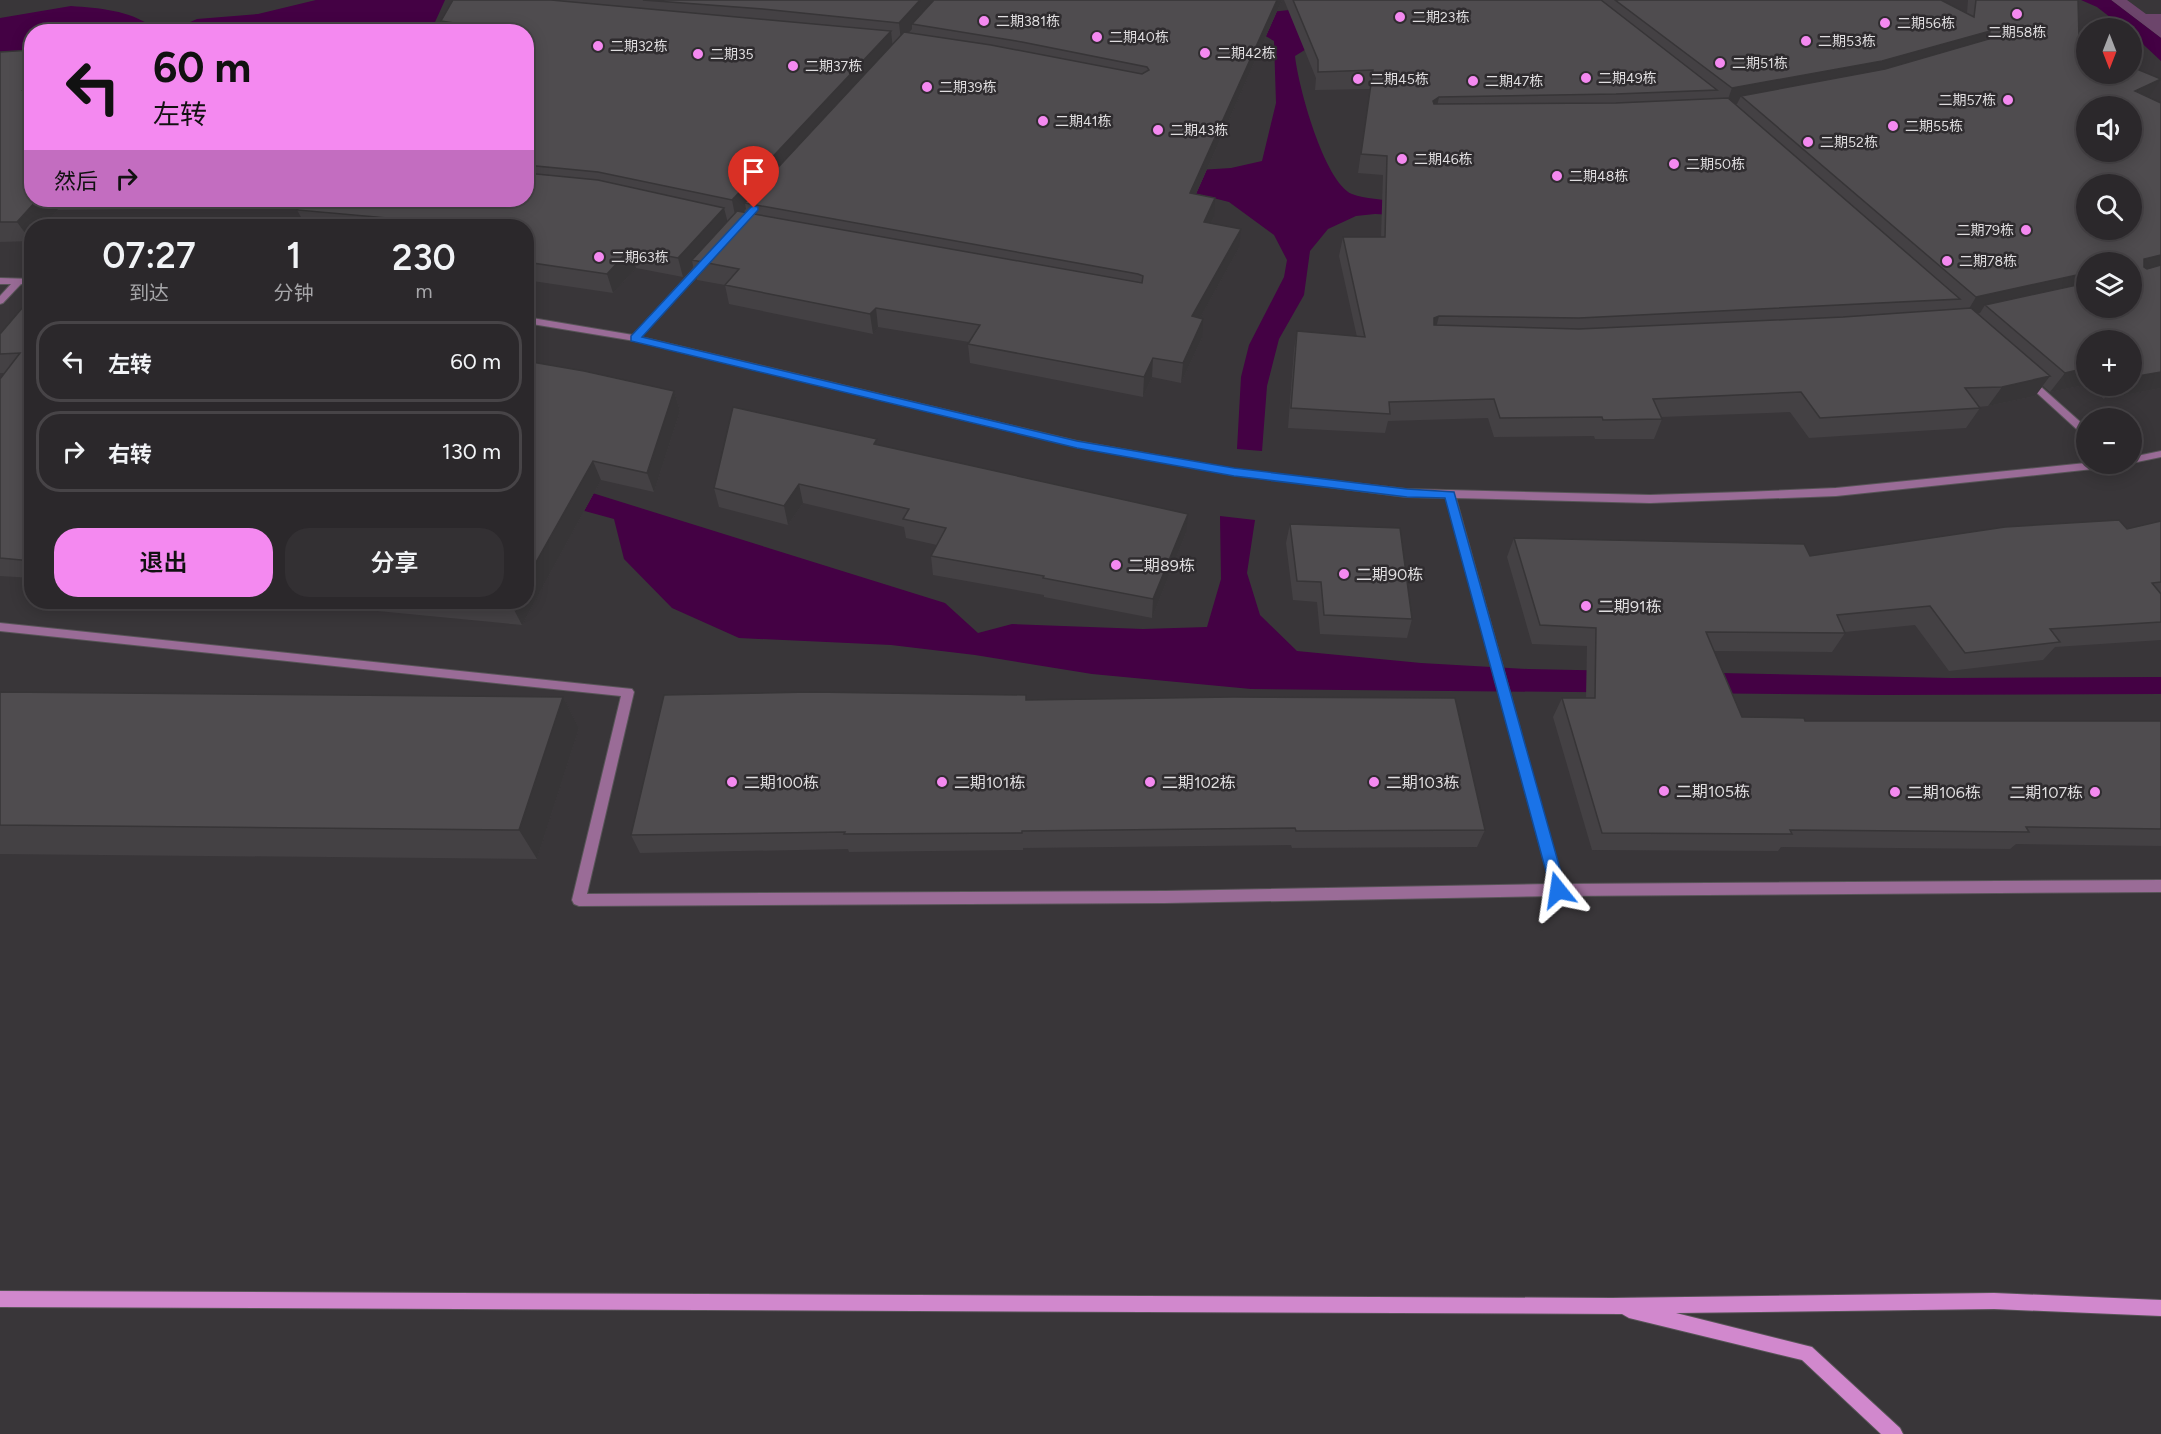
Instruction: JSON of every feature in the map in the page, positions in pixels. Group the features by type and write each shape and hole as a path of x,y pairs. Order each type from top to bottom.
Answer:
{"main road":[{"path":"0,1299 1612,1306 1994,1300 2161,1308"},
{"path":"1612,1306 1806,1353 1894,1434"}],"street":[{"path":"635,338 715,251"},
{"path":"0,281 24,282"},
{"path":"0,301 18,282"},
{"path":"534,321 635,338 1077,444 1234,472 1407,493 1650,499 1744,496 1836,492 2076,468"},
{"path":"2024,377 2076,423"},
{"path":"2142,458 2161,454"},
{"path":"1450,494 1558,890"},
{"path":"0,627 628,692 579,900 1165,897 1558,890 2161,886"}],"shaded area":[{"path":"316,0 445,0 434,24 186,24 197,19 258,14"},
{"path":"2081,0 2111,0 2135,18 2111,18 2097,7"},
{"path":"2111,0 2127,0 2146,14 2161,14 2161,38 2142,24 2142,18 2135,18"},
{"path":"71,6 124,13 148,24 24,24 24,55 0,57 0,18"},
{"path":"1289,10 1308,48 1295,56 1307,109 1322,153 1342,186 1352,194 1402,203 1436,217 1375,214 1356,216 1328,229 1310,251 1304,295 1279,339 1267,386 1262,451 1237,449 1241,377 1249,345 1284,277 1287,260 1274,235 1229,202 1170,187 1167,172 1231,168 1262,161 1276,103 1274,41 1243,23 1271,12"},
{"path":"2142,24 2161,38 2161,61 2142,43"},
{"path":"586,491 945,603 978,633 1012,624 1143,629 1207,627 1221,579 1220,516 1255,520 1247,573 1260,615 1297,651 1421,663 1528,669 1951,678 2161,677 2161,694 1877,695 1251,689 1092,674 975,655 891,645 739,638 672,608 624,559 614,519 559,504"}],"building":[{"path":"453,0 551,0 891,31 732,200 598,172 534,166 534,24 453,24 441,21"},
{"path":"643,0 920,0 899,23"},
{"path":"934,0 1277,0 1190,193 1215,198 1204,222 1241,229 1192,316 1203,319 1183,363 1153,358 1144,377 968,344 980,325 876,308 870,314 725,285 739,269 692,260 737,211 1142,283 1143,276 1138,274 745,203 904,32 991,45 1142,74 1149,70 1147,67 1022,42 912,24"},
{"path":"1293,0 1601,0 1717,90 1439,97 1433,101 1434,104 1616,103 1728,98 1960,299 1579,318 1439,316 1434,318 1434,325 1579,329 1843,317 1971,308 2050,376 2002,387 1965,388 1980,408 1820,418 1801,392 1653,399 1662,419 1500,418 1494,399 1389,402 1390,414 1291,408 1297,331 1365,337 1343,237 1385,237 1387,156 1361,154 1373,70 1318,72 1318,60"},
{"path":"1615,0 1941,0 1974,17 1976,0 2078,0 2076,84 2142,84 2142,71 2161,79 2135,91 2161,103 2161,255 2144,259 2144,267 2147,269 2161,265 2161,372 2142,375 2142,330 2076,330 2076,370 2065,373 1985,305 2076,285 2076,318 2142,318 2142,252 2076,252 2076,275 1976,297 1741,96 1885,69 1989,39 1990,31 1882,61 1732,88"},
{"path":"24,50 24,207 31,207 17,222 0,222 0,52"},
{"path":"534,174 598,180 724,208 678,258 630,249 607,274 534,263 534,219 399,219 297,210 299,207 534,207"},
{"path":"24,307 24,560 0,558 0,379 20,353 0,354 0,334"},
{"path":"534,362 674,391 647,473 593,461 534,566"},
{"path":"733,407 877,439 874,444 1188,514 1153,599 1043,578 1044,576 931,556 946,528 903,519 909,509 799,484 784,506 714,488"},
{"path":"2119,520 2127,529 2161,521 2161,582 2152,583 2161,594 2161,622 2050,629 2060,642 1965,653 1930,606 1837,615 1845,633 1706,632 1742,717 1804,718 1805,721 2161,721 2161,829 2026,827 2029,832 1790,830 1792,834 1602,833 1562,698 1595,698 1596,628 1540,625 1514,538 1804,544 1810,556 2005,527"},
{"name":"二期90栋","path":"1290,524 1400,528 1412,619 1324,615 1321,582 1297,581"},
{"path":"0,692 563,697 519,830 0,825"},
{"path":"811,692 1026,695 1026,700 1233,697 1455,698 1485,830 1296,831 1295,828 1022,831 1022,833 844,834 845,832 631,835 664,695"}],"place":[{"name":"二期58栋","path":"2017,14"},
{"name":"二期23栋","path":"1400,17"},
{"name":"二期381栋","path":"984,21"},
{"name":"二期56栋","path":"1885,23"},
{"name":"二期40栋","path":"1097,37"},
{"name":"二期53栋","path":"1806,41"},
{"name":"二期32栋","path":"598,46"},
{"name":"二期42栋","path":"1205,53"},
{"name":"二期35","path":"698,54"},
{"name":"二期51栋","path":"1720,63"},
{"name":"二期37栋","path":"793,66"},
{"name":"二期49栋","path":"1586,78"},
{"name":"二期45栋","path":"1358,79"},
{"name":"二期47栋","path":"1473,81"},
{"name":"二期39栋","path":"927,87"},
{"name":"二期57栋","path":"2008,100"},
{"name":"二期41栋","path":"1043,121"},
{"name":"二期55栋","path":"1893,126"},
{"name":"二期43栋","path":"1158,130"},
{"name":"二期52栋","path":"1808,142"},
{"name":"二期46栋","path":"1402,159"},
{"name":"二期50栋","path":"1674,164"},
{"name":"二期48栋","path":"1557,176"},
{"name":"二期79栋","path":"2026,230"},
{"name":"二期63栋","path":"599,257"},
{"name":"二期78栋","path":"1947,261"},
{"name":"二期89栋","path":"1116,565"},
{"name":"二期90栋","path":"1344,574"},
{"name":"二期91栋","path":"1586,606"},
{"name":"二期100栋","path":"732,782"},
{"name":"二期101栋","path":"942,782"},
{"name":"二期102栋","path":"1150,782"},
{"name":"二期103栋","path":"1374,782"},
{"name":"二期105栋","path":"1664,791"},
{"name":"二期106栋","path":"1895,792"},
{"name":"二期107栋","path":"2095,792"}],"route":[{"path":"754,208 635,338 1077,444 1234,472 1407,493 1450,494 1558,890"}]}
